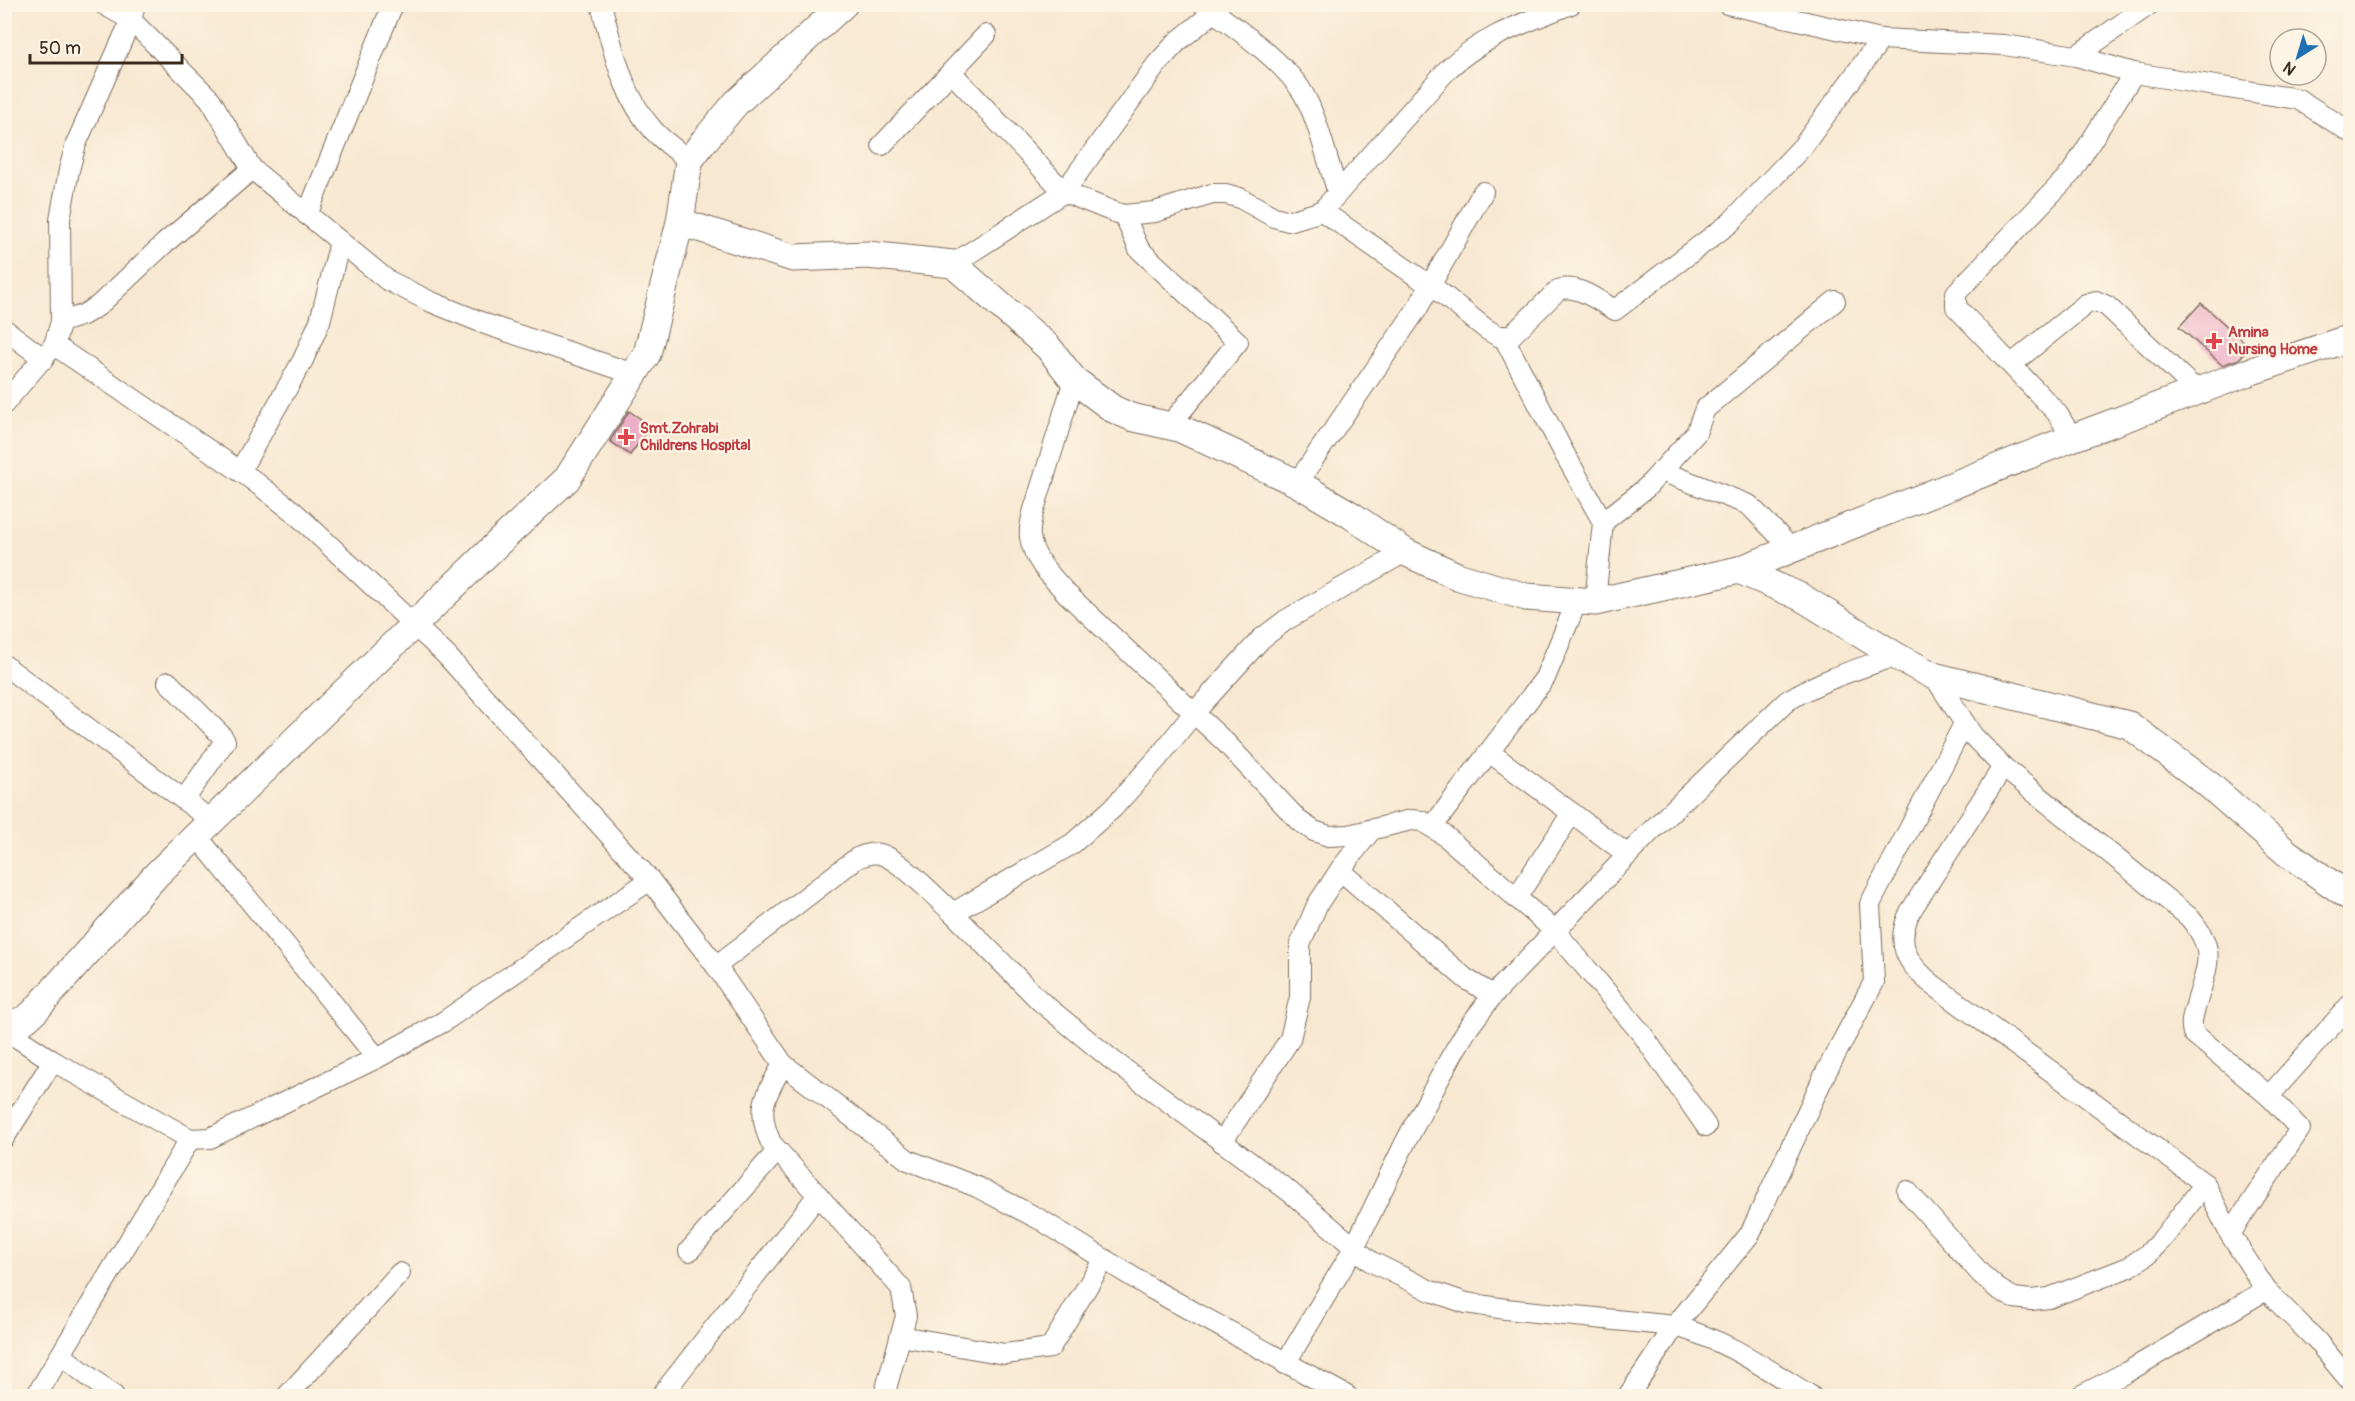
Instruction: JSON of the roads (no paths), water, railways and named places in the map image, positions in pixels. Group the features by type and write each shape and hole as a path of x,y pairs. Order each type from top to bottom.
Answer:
{"street":[{"path":"103,4 133,12 210,99 252,169 387,280 429,301 488,325 634,374"},
{"path":"307,215 393,4"},
{"path":"601,4 619,72 634,103 654,131 690,161"},
{"path":"4,1027 25,1020 34,1012 157,874 567,479 647,354 680,222 690,161 736,103 844,4"},
{"path":"952,73 1064,192 1124,215 1155,212 1212,194 1226,194 1240,198 1274,217 1289,220 1322,211 1448,69 1465,53 1506,30 1571,4"},
{"path":"1727,4 1881,39 2004,45 2076,56 2134,73 2298,99 2350,132"},
{"path":"2076,56 2150,4"},
{"path":"952,264 1064,192 1157,64 1212,7 1292,78 1304,94 1338,193"},
{"path":"4,404 49,352 61,322 60,219 69,170 76,144 133,12"},
{"path":"882,145 986,36"},
{"path":"1322,211 1498,336 1511,336 1557,291 1566,287 1579,290 1615,310 1730,223 1803,146 1881,39"},
{"path":"2072,438 2057,413 1956,307 1956,293 2071,173 2134,73"},
{"path":"61,322 83,315 98,306 165,243 252,169"},
{"path":"1297,483 1399,338 1483,192"},
{"path":"1124,215 1139,249 1238,342 1169,426"},
{"path":"680,222 793,258 868,255 952,264 1048,347 1074,380 1113,409 1131,417 1169,426 1297,483 1351,515 1405,552 1457,576 1526,597 1586,602 1739,570 2072,438 2350,338"},
{"path":"240,471 303,360 320,321 340,242"},
{"path":"1433,826 1545,678 1586,602 1603,522 1646,488 1696,433 1705,409 1835,301"},
{"path":"2012,364 2071,315 2086,304 2096,301 2107,306 2198,392"},
{"path":"4,329 49,352 240,471 294,512 446,655 650,880 716,966 783,1064 908,1160 977,1187 1023,1210 1152,1289 1347,1396"},
{"path":"1503,336 1603,522"},
{"path":"1074,380 1032,513 1029,536 1033,549 1046,570 1067,594 1226,743 1278,800 1306,826 1329,836 1349,835 1411,820 1422,821 1433,826 1555,931 1642,1034 1706,1126"},
{"path":"1661,471 1749,505 1792,549"},
{"path":"953,914 1072,844 1113,808 1261,639 1278,626 1405,552"},
{"path":"1739,570 1801,597 1896,657 1934,676 2128,725 2208,784 2287,853 2350,897"},
{"path":"1286,1364 1354,1248 1405,1143 1452,1055 1468,1028 1493,995 1628,855 1786,701 1830,678 1896,657"},
{"path":"4,665 184,800 377,1058"},
{"path":"1934,676 1964,724 2003,767 2189,917 2201,932 2207,944 2208,963 2190,1026 2193,1033 2269,1096 2300,1129 2230,1234"},
{"path":"168,682 225,741 184,800"},
{"path":"1628,1396 1675,1326 1750,1234 1825,1074 1874,982 1870,904 1964,724"},
{"path":"1489,752 1628,855"},
{"path":"2003,767 1903,926 1902,938 1910,962 1919,974 1932,984 2205,1184 2230,1234 2266,1290 2317,1341 2350,1381"},
{"path":"1516,898 1572,813"},
{"path":"1222,1142 1290,1039 1300,997 1300,945 1317,905 1340,870 1372,829"},
{"path":"716,966 857,858 869,854 880,854 896,861 1040,1000 1112,1060 1290,1192 1370,1261 1421,1286 1466,1303 1675,1326 1723,1342 1811,1396"},
{"path":"1340,870 1466,979 1493,995"},
{"path":"4,1027 53,1061 190,1139 210,1138 377,1058 443,1022 650,880"},
{"path":"2269,1096 2350,1005"},
{"path":"4,1138 53,1061"},
{"path":"783,1064 762,1103 764,1128 771,1143 901,1288 906,1316 884,1396"},
{"path":"36,1396 190,1139"},
{"path":"689,1251 777,1151"},
{"path":"1907,1191 1998,1290 2014,1298 2031,1300 2049,1298 2129,1267 2148,1254 2163,1238 2205,1184"},
{"path":"661,1396 818,1195"},
{"path":"900,1336 1005,1354 1050,1348 1104,1259"},
{"path":"287,1396 400,1273"},
{"path":"2080,1396 2127,1372 2266,1290"},
{"path":"61,1355 114,1396"}],"place":[{"name":"Amina Nursing Home","path":"2214,341"},
{"name":"Smt.Zohrabi Childrens Hospital","path":"626,437"}]}
